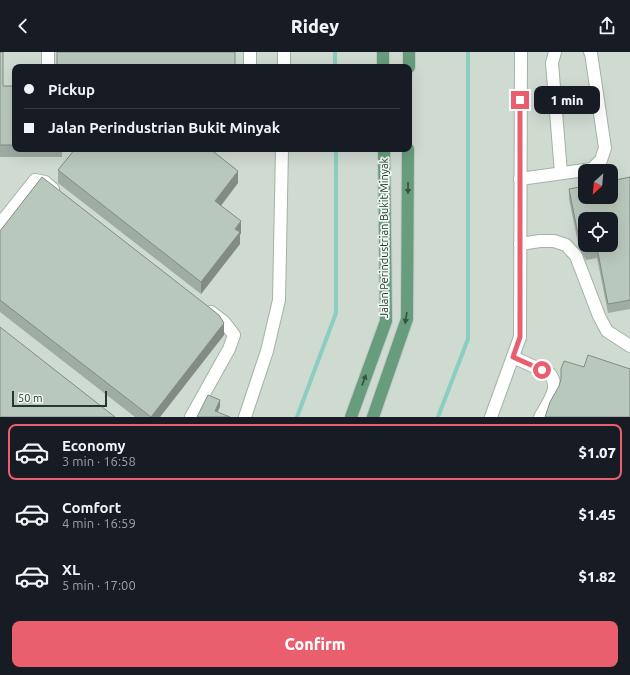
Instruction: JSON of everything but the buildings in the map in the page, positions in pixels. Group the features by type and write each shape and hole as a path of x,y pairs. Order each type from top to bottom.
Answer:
{"main road":[{"path":"383,52 383,64"},
{"path":"408,64 409,52"},
{"name":"Jalan Perindustrian Bukit Minyak","path":"351,417 386,320 384,152"},
{"name":"Jalan Perindustrian Bukit Minyak","path":"373,417 408,319 408,152"}],"street":[{"path":"48,52 48,64"},
{"path":"250,52 250,64"},
{"path":"284,52 284,64"},
{"path":"491,417 520,337 520,52"},
{"path":"555,52 552,63 561,173"},
{"path":"520,178 592,169 601,160 605,148 590,52"},
{"path":"245,417 268,351 279,300 282,152"},
{"path":"0,224 35,180 45,182 64,196"},
{"path":"520,244 540,241 554,241 566,245 576,256 599,316 607,331 630,346"},
{"path":"191,417 229,349 234,335 224,322 199,302"},
{"path":"513,357 550,374 554,378 555,387 540,417"}],"shaded area":[{"path":"0,52 630,52 630,417 0,417"}],"waterway":[{"path":"335,52 335,64"},
{"path":"438,417 468,339 468,52"},
{"path":"297,417 336,313 336,152"}],"route":[{"path":"520,100 520,337 513,357 542,370"}]}
